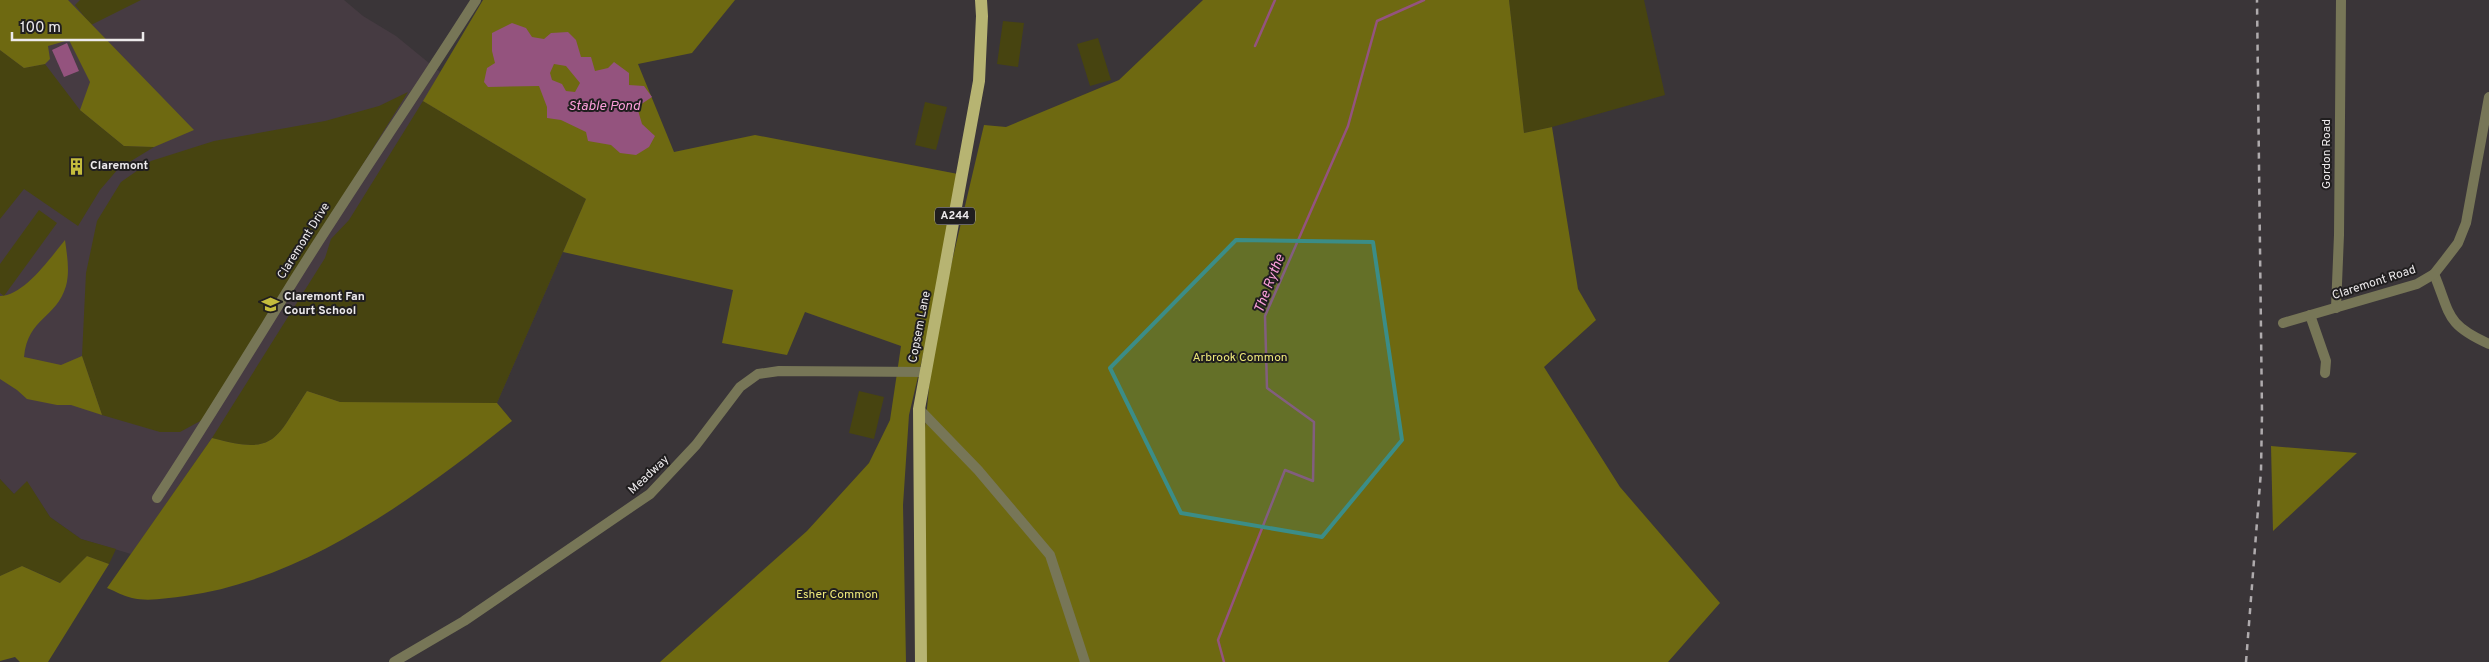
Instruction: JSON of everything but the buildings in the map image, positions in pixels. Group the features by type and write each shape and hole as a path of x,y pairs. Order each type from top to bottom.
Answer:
{"main road":[{"name":"Copsem Lane","path":"921,662 919,409 979,81 981,0"}],"street":[{"name":"Claremont Drive","path":"156,498 220,402 390,130 476,0"},
{"name":"Gordon Road","path":"2336,308 2339,235 2341,0"},
{"name":"Claremont Road","path":"2283,322 2417,284 2434,274 2458,243 2466,223 2489,97"},
{"path":"2434,274 2450,317 2458,328 2489,344"},
{"path":"2310,315 2326,360 2325,373"},
{"name":"Meadway","path":"394,662 464,621 650,494 684,459 729,399 748,379 758,374 780,370 926,372"},
{"path":"919,409 978,470 1050,555 1085,662"}],"highlighted area":[{"path":"1236,240 1373,242 1402,440 1322,537 1181,513 1110,368"}],"shaded area":[{"name":"Claremont Fan Court School","path":"0,0 344,0 363,16 396,36 440,72 424,101 586,199 497,403 340,402 212,438 131,554 81,539 50,517 27,482 14,494 0,479"},
{"path":"80,0 141,0 91,25 75,5"},
{"path":"1509,0 1644,0 1665,95 1524,133"},
{"path":"1003,21 1024,23 1018,67 997,64"},
{"path":"1098,38 1111,80 1090,86 1077,44"},
{"path":"0,50 24,68 45,64 80,110 124,146 154,147 118,169 100,190 78,226 24,189 0,219"},
{"path":"408,92 204,419 180,432 160,432 102,415 82,356 86,273 97,221 121,182 151,161 214,141 325,121 379,106"},
{"path":"423,101 586,199 497,403 340,402 307,391 287,422 271,440 261,444 249,445 212,438 325,258 331,239 349,220"},
{"path":"925,102 947,107 936,150 915,145"},
{"path":"39,210 57,223 4,296 0,293 0,264"},
{"path":"859,391 884,397 874,439 849,433"},
{"path":"0,479 14,494 27,481 50,517 81,539 116,549 109,564 87,556 61,583 22,566 0,576"}],"green space":[{"path":"0,0 68,0 194,130 154,147 124,146 80,110 90,82 69,40 48,46 50,59 45,64 24,68 0,50"},
{"name":"Esher Common","path":"483,0 735,0 692,53 638,64 674,152 755,135 958,174 924,351 909,415 903,505 906,662 660,662 807,531 869,463 890,420 901,346 805,312 787,355 722,343 733,290 563,252 586,199 423,101"},
{"name":"Arbrook Common","path":"1203,0 1509,0 1524,133 1552,127 1578,289 1596,320 1544,367 1620,487 1720,603 1668,662 924,662 923,448 934,338 984,125 1006,127 1119,80"},
{"path":"65,240 68,269 66,286 56,305 31,334 24,357 61,365 82,356 102,415 71,405 57,405 27,399 0,379 0,296 18,290 27,283 45,265"},
{"path":"307,391 340,402 497,403 512,421 438,478 399,505 317,553 274,572 230,587 158,599 132,598 107,588 212,438 249,445 261,444 271,440 287,422"},
{"path":"2271,446 2357,453 2273,531"},
{"path":"87,556 109,564 48,662 20,662 15,657 0,661 0,576 22,566 60,583"}],"water":[{"name":"Stable Pond","path":"512,23 526,28 532,37 544,39 551,33 568,32 576,40 581,57 591,57 595,71 608,68 614,62 629,73 629,85 644,86 652,97 637,107 642,124 655,136 649,147 636,155 620,153 611,145 588,141 586,132 561,120 547,118 547,107 539,86 488,87 484,82 487,68 495,63 492,51 492,33","holes":["554,64 566,66 580,83 575,92 566,91 562,84 552,80 550,73"]},
{"path":"67,43 79,71 64,77 52,50"}],"waterway":[{"path":"1255,46 1275,0"},
{"name":"The Rythe","path":"1224,662 1218,640 1285,470 1313,481 1314,422 1267,388 1265,316 1348,126 1377,21 1424,0"}],"railway":[{"path":"2246,662 2261,471 2262,413 2257,0"}],"place":[{"name":"Claremont","path":"76,166"},
{"name":"Claremont Fan Court School","path":"270,304"}]}
